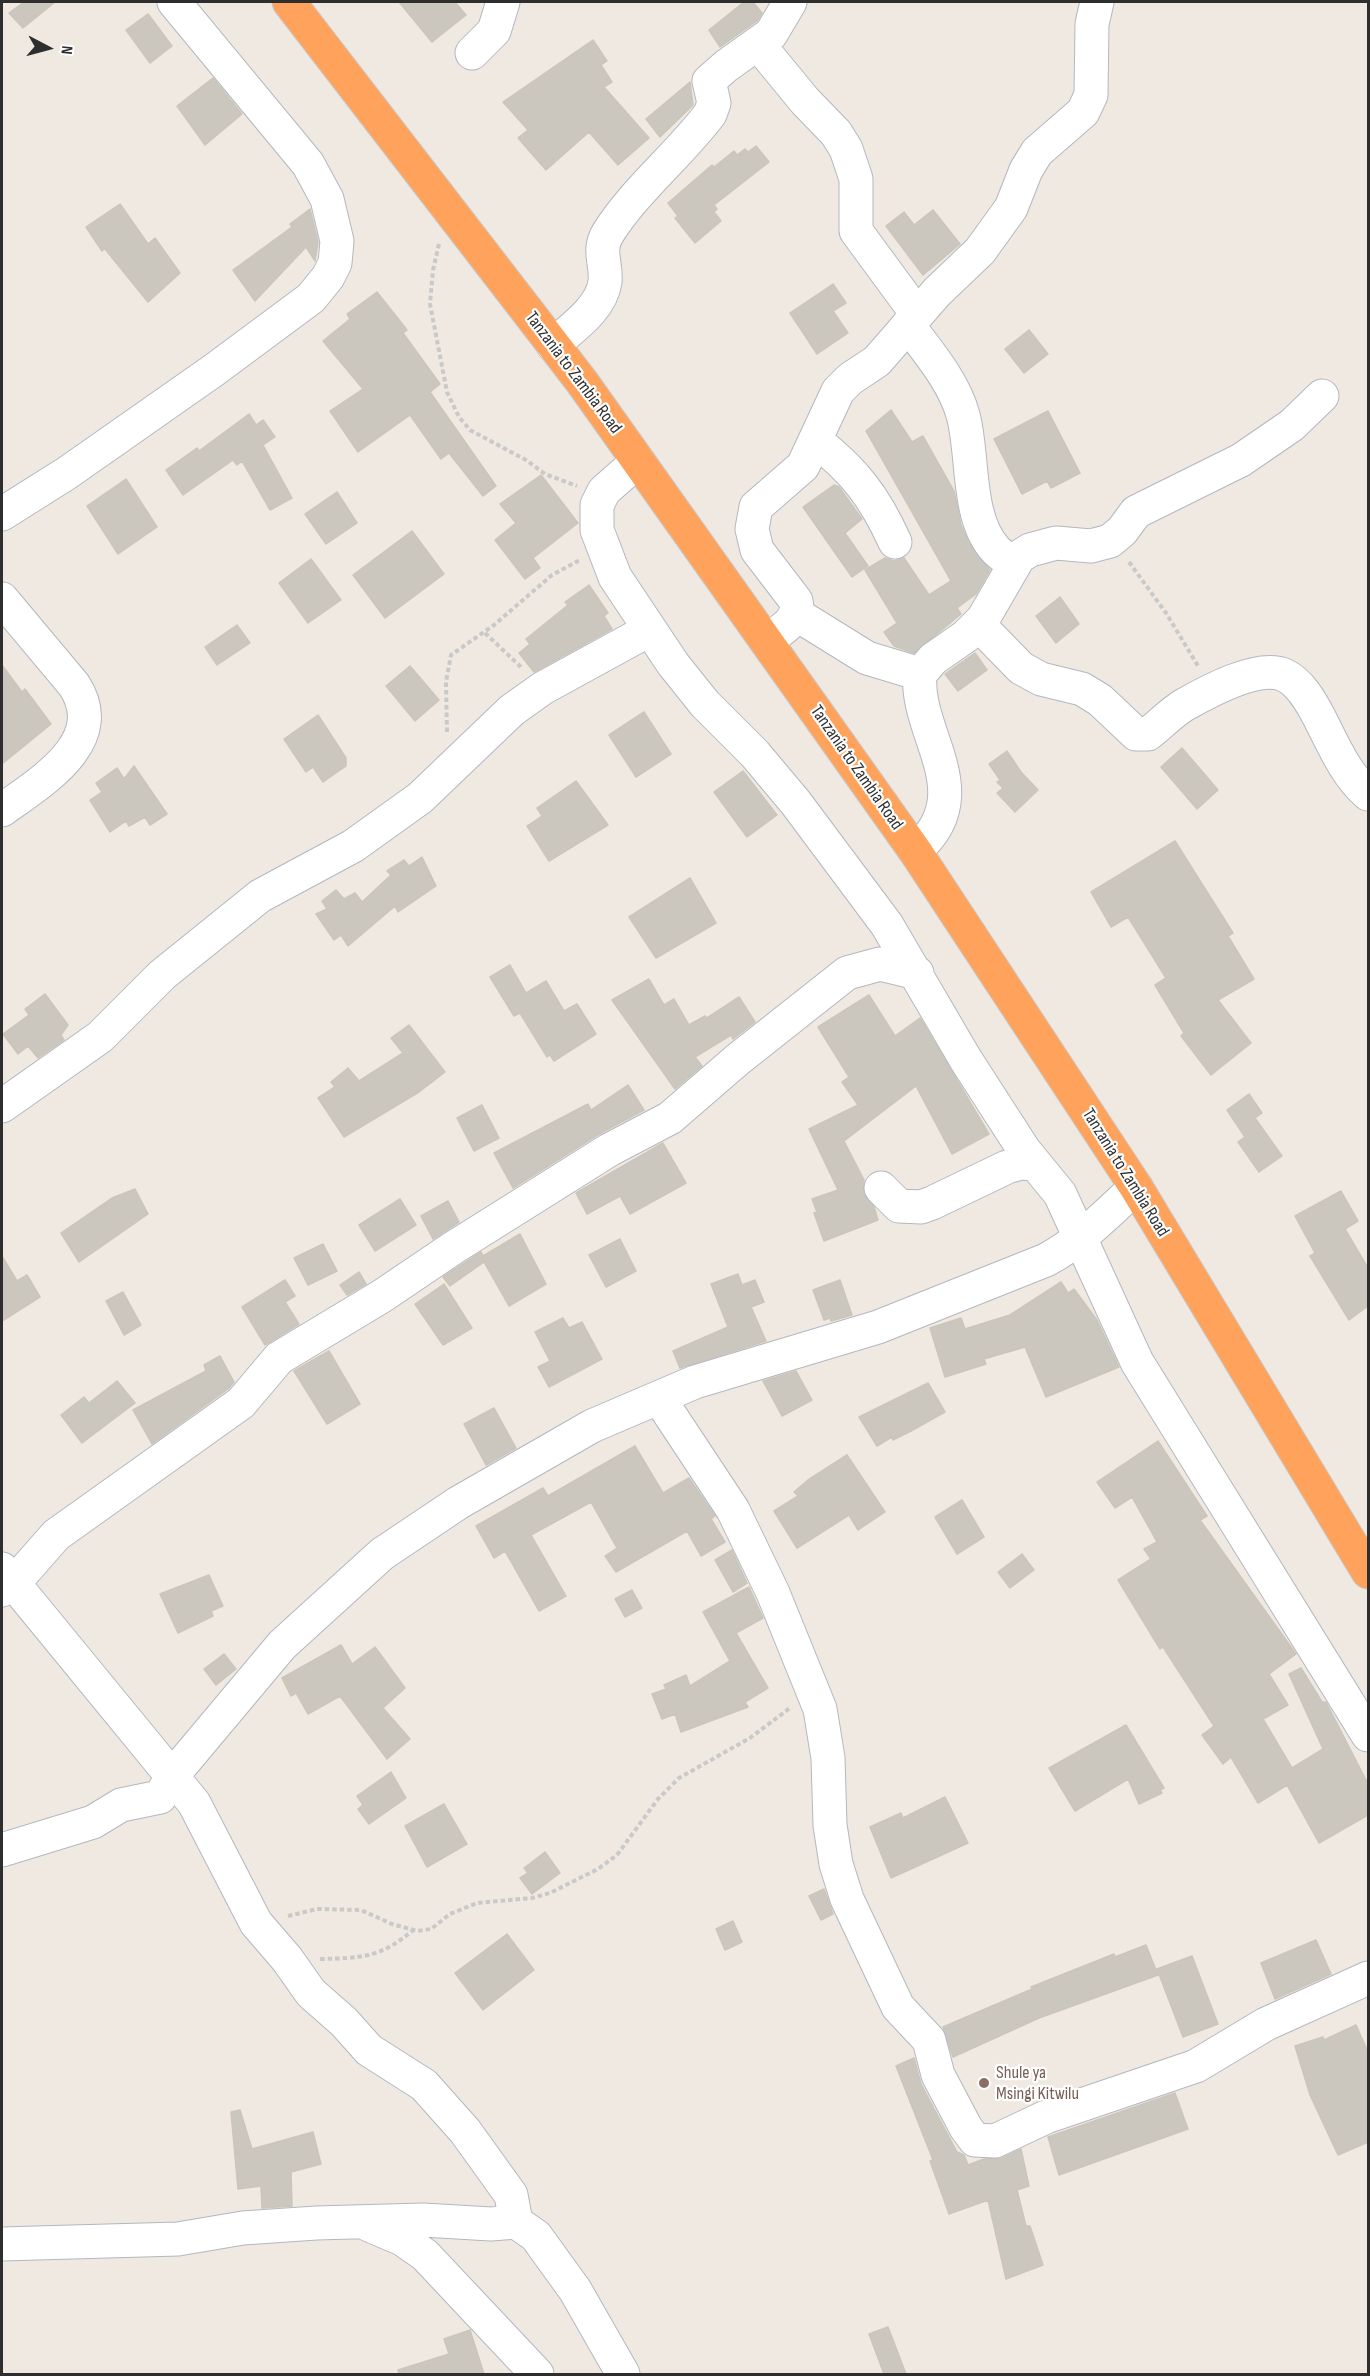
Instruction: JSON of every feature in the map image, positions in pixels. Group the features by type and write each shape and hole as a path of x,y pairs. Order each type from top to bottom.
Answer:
{"highway":[{"name":"Tanzania to Zambia Road","path":"289,2 553,345 915,851 1136,1187 1368,1572"}],"street":[{"path":"2,514 67,473 214,370 311,298 328,277 335,263 337,241 327,199 308,164 174,2"},
{"path":"472,53 494,31 503,2"},
{"path":"553,345 584,318 598,300 605,281 601,250 614,224 710,114 714,103 709,81 726,66 759,45 779,23 790,2"},
{"path":"765,641 790,622 796,614 796,602 758,550 752,529 753,518 760,502 803,466 836,394 850,379 877,361 912,319 996,233 1011,208 1026,170 1037,152 1083,112 1088,104 1092,85 1092,24 1097,2"},
{"path":"759,45 805,101 836,133 846,149 856,180 856,231 912,319 963,414 973,489 982,524 995,549 1013,564"},
{"path":"915,851 932,833 941,814 945,786 940,758 925,705 921,674 933,659 978,624 998,598 1013,564 1030,550 1042,546 1066,543 1091,546 1114,538 1136,512 1248,455 1292,425 1322,396"},
{"path":"816,441 847,467 875,500 895,542"},
{"path":"638,461 604,491 597,505 596,514 602,548 615,577 650,630 705,704 755,754 811,821 829,849 881,916 917,973 966,1060 1034,1164 1060,1194 1137,1362 1189,1441 1368,1735"},
{"path":"2,599 74,685 85,712 82,734 65,760 2,810"},
{"path":"796,614 867,658 921,674"},
{"path":"978,624 1021,668 1041,679 1082,689 1100,700 1137,734 1148,734 1184,705 1243,678 1262,673 1275,673 1291,679 1317,713 1350,776 1368,794"},
{"path":"2,1106 100,1037 162,975 260,896 353,846 420,798 498,722 543,688 650,630"},
{"path":"516,2222 511,2195 465,2131 424,2085 369,2050 344,2022 311,1993 287,1959 256,1923 194,1803 6,1581 56,1535 241,1403 279,1358 382,1296 453,1248 600,1156 670,1118 737,1060 847,973 880,964 917,973"},
{"path":"881,1188 899,1206 921,1208 1007,1167 1021,1163 1034,1164"},
{"path":"2,1850 85,1824 121,1805 159,1797 173,1776 282,1645 382,1554 419,1526 535,1458 592,1426 695,1382 878,1326 1046,1260 1063,1251 1136,1187"},
{"path":"659,1398 733,1510 773,1593 812,1687 825,1729 830,1825 836,1864 847,1899 898,2007 929,2040 938,2075 966,2128 975,2140 995,2141 1046,2117 1196,2066 1266,2024 1368,1978"},
{"path":"362,2222 402,2239 425,2255 519,2352 537,2374"},
{"path":"2,2244 178,2239 243,2228 362,2222 516,2222 537,2236 575,2290 623,2374"}],"path":[{"path":"448,210 433,270 430,304 446,386 459,417 479,436 504,446 552,478 604,491"},
{"path":"1114,538 1166,613 1188,653 1217,689"},
{"path":"457,763 450,751 446,725 448,667 451,656 459,648 485,632 552,575 602,548"},
{"path":"485,632 543,688"},
{"path":"256,1923 316,1910 353,1910 370,1913 392,1924 413,1930 431,1929 450,1914 477,1903 532,1898 550,1893 598,1869 617,1855 658,1799 679,1778 750,1738 800,1701 812,1687"},
{"path":"287,1959 363,1958 378,1955 399,1943 413,1930"}],"building":[{"path":"24,2 55,2 23,28 9,13"},
{"path":"399,2 455,2 466,15 432,42"},
{"path":"744,2 753,2 762,13 757,21 720,47 709,30"},
{"path":"148,14 172,46 150,63 126,30"},
{"path":"593,40 607,61 601,65 612,82 604,87 649,138 618,165 589,132 546,170 518,138 528,130 503,102"},
{"path":"213,78 242,114 205,145 177,106"},
{"path":"690,82 693,105 660,137 646,119"},
{"path":"756,146 769,162 714,205 717,209 714,212 721,221 695,243 675,218 678,216 668,203 712,165 714,167 734,151 737,155 745,149 748,152"},
{"path":"120,204 148,244 155,238 180,273 148,302 105,249 102,251 86,227"},
{"path":"310,209 318,242 315,261 306,247 255,301 233,270 292,227 290,224"},
{"path":"933,210 960,244 923,275 886,226 904,212 914,225"},
{"path":"833,284 846,303 833,311 848,333 817,354 790,313"},
{"path":"377,292 407,330 403,333 440,384 430,392 496,486 483,496 449,453 441,459 410,415 358,452 330,411 363,389 323,341 350,319 347,314"},
{"path":"1029,330 1048,354 1024,373 1005,349"},
{"path":"891,410 912,442 923,436 954,491 961,525 969,543 990,570 976,594 957,608 961,614 914,653 894,646 884,632 897,623 865,570 885,558 894,561 904,558 929,595 951,581 866,431"},
{"path":"1048,411 1080,473 1051,488 1047,481 1022,494 994,439"},
{"path":"249,414 256,425 263,420 275,437 263,445 292,498 270,510 242,461 237,465 233,460 183,495 166,470 197,448 199,451"},
{"path":"541,475 578,523 533,558 540,568 525,579 495,540 516,523 500,504"},
{"path":"126,479 157,527 118,554 87,506"},
{"path":"834,485 839,487 862,519 845,533 868,566 852,577 803,507"},
{"path":"337,492 357,523 326,544 305,514"},
{"path":"412,531 444,574 385,618 353,575"},
{"path":"311,559 341,600 308,623 279,583"},
{"path":"589,585 608,613 604,616 612,629 534,672 519,653 530,644 526,639 568,605 565,602"},
{"path":"1060,597 1079,624 1056,643 1036,616"},
{"path":"237,625 250,643 217,665 205,647"},
{"path":"975,653 987,670 958,691 945,674"},
{"path":"2,665 22,692 25,689 51,724 2,764"},
{"path":"410,666 439,700 415,721 386,686"},
{"path":"644,712 671,754 636,777 609,735"},
{"path":"318,715 346,758 346,766 323,782 313,767 306,772 284,739"},
{"path":"1182,748 1218,790 1197,809 1161,767"},
{"path":"1007,751 1021,772 1038,790 1015,812 997,793 1003,788 997,782 1000,780 989,764"},
{"path":"134,766 167,814 150,825 145,817 129,826 126,821 110,832 90,800 102,792 96,783 117,768 124,779"},
{"path":"743,771 777,815 747,837 714,792"},
{"path":"576,781 608,825 549,861 527,826 542,816 537,808"},
{"path":"1175,841 1233,933 1228,936 1254,979 1218,1000 1251,1043 1211,1075 1181,1036 1184,1033 1155,985 1166,978 1128,917 1111,927 1091,892"},
{"path":"422,857 436,886 398,912 395,906 348,946 341,935 334,940 316,914 327,909 322,901 336,890 344,899 355,893 362,902 391,875 387,871 404,860 409,866"},
{"path":"690,878 716,923 656,958 629,917"},
{"path":"510,965 526,993 546,981 564,1011 577,1004 596,1034 554,1061 550,1055 547,1057 520,1013 514,1016 490,977"},
{"path":"649,979 664,1005 674,999 689,1025 705,1016 707,1018 739,997 755,1022 733,1039 731,1035 695,1057 702,1066 675,1089 612,1000"},
{"path":"45,994 68,1025 61,1035 64,1040 38,1058 28,1046 18,1054 3,1034 29,1015 25,1009"},
{"path":"869,995 895,1036 920,1018 989,1134 952,1154 916,1086 844,1141 864,1180 863,1193 874,1207 878,1220 824,1241 814,1213 817,1212 812,1199 838,1190 809,1129 858,1105 842,1082 849,1077 818,1027"},
{"path":"409,1025 445,1072 419,1092 344,1137 318,1098 335,1087 331,1082 348,1068 359,1081 403,1053 391,1038"},
{"path":"628,1085 644,1110 599,1134 513,1188 494,1153 588,1104 591,1110"},
{"path":"1249,1094 1262,1113 1255,1118 1282,1156 1259,1172 1238,1142 1245,1137 1227,1110"},
{"path":"482,1105 499,1138 474,1151 457,1118"},
{"path":"663,1143 686,1183 630,1214 620,1196 587,1214 576,1193"},
{"path":"135,1189 148,1214 79,1262 61,1233 112,1198"},
{"path":"1341,1191 1358,1221 1345,1229 1368,1268 1368,1306 1349,1320 1310,1256 1315,1253 1295,1216"},
{"path":"400,1199 416,1225 375,1251 359,1225"},
{"path":"448,1201 459,1222 433,1239 421,1216"},
{"path":"520,1234 546,1284 509,1306 484,1262 450,1286 443,1277 481,1252 483,1256"},
{"path":"620,1239 636,1271 606,1287 589,1255"},
{"path":"323,1244 337,1271 308,1285 294,1258"},
{"path":"2,1256 17,1281 27,1275 40,1297 2,1321"},
{"path":"359,1272 366,1284 347,1295 340,1285"},
{"path":"738,1274 742,1285 755,1280 764,1302 751,1307 766,1341 680,1368 673,1351 728,1327 711,1284"},
{"path":"285,1280 295,1296 285,1302 299,1324 265,1345 242,1307"},
{"path":"840,1280 852,1315 831,1321 830,1318 824,1320 813,1290"},
{"path":"1061,1282 1068,1293 1074,1289 1097,1320 1119,1367 1046,1397 1025,1347 984,1359 986,1364 945,1377 930,1328 961,1318 965,1329 1010,1315"},
{"path":"444,1284 472,1328 443,1345 415,1304"},
{"path":"123,1292 141,1325 124,1335 106,1301"},
{"path":"563,1318 569,1328 582,1322 602,1359 549,1387 538,1367 550,1361 535,1332"},
{"path":"329,1351 360,1404 327,1424 294,1371"},
{"path":"220,1356 234,1382 228,1389 152,1444 133,1410 206,1371 204,1365"},
{"path":"796,1371 812,1400 782,1416 763,1381"},
{"path":"117,1381 135,1403 82,1443 61,1415 84,1397 89,1403"},
{"path":"928,1383 945,1412 877,1446 859,1417"},
{"path":"494,1408 516,1448 486,1465 464,1424"},
{"path":"1158,1441 1207,1516 1200,1520 1296,1654 1269,1674 1288,1705 1263,1719 1292,1768 1323,1749 1289,1674 1301,1668 1322,1702 1326,1702 1368,1784 1368,1815 1319,1843 1287,1785 1258,1803 1231,1757 1223,1764 1202,1735 1214,1726 1163,1647 1160,1649 1118,1580 1151,1559 1144,1549 1157,1542 1132,1497 1115,1508 1097,1482"},
{"path":"635,1446 663,1493 689,1478 715,1516 711,1519 725,1542 701,1556 687,1531 616,1572 605,1556 617,1548 591,1502 531,1535 566,1596 539,1611 505,1551 494,1558 476,1526 543,1488 548,1496"},
{"path":"847,1455 885,1512 858,1530 849,1515 797,1548 774,1511 798,1496 794,1492 808,1480"},
{"path":"962,1500 984,1537 957,1554 935,1517"},
{"path":"732,1550 747,1583 733,1592 715,1560"},
{"path":"1022,1554 1034,1570 1010,1588 998,1572"},
{"path":"209,1575 223,1606 211,1611 213,1616 178,1633 160,1594"},
{"path":"749,1587 763,1618 736,1633 768,1688 745,1702 748,1707 681,1732 675,1714 662,1719 652,1694 666,1689 664,1685 686,1675 690,1686 730,1661 703,1612"},
{"path":"632,1590 642,1608 625,1617 615,1599"},
{"path":"341,1645 352,1664 375,1647 405,1688 383,1708 410,1739 387,1759 340,1696 308,1714 296,1693 291,1696 282,1678"},
{"path":"224,1654 236,1669 216,1685 204,1669"},
{"path":"1126,1725 1164,1788 1160,1790 1162,1793 1139,1804 1128,1779 1075,1811 1049,1768"},
{"path":"391,1772 406,1798 369,1824 358,1809 363,1805 357,1796"},
{"path":"945,1797 968,1843 891,1878 870,1827 901,1813 903,1818"},
{"path":"444,1804 467,1844 427,1867 405,1826"},
{"path":"545,1852 560,1873 532,1894 520,1878 528,1873 524,1868"},
{"path":"824,1889 833,1914 821,1920 809,1896"},
{"path":"733,1921 742,1942 725,1950 716,1929"},
{"path":"507,1934 534,1970 483,2010 455,1973"},
{"path":"1316,1940 1331,1974 1275,1999 1261,1963"},
{"path":"1146,1945 1158,1975 1039,2018 953,2057 943,2027 1032,1989 1031,1987 1114,1954 1115,1957"},
{"path":"1192,1956 1218,2024 1183,2037 1157,1969"},
{"path":"1356,2025 1368,2052 1368,2142 1338,2155 1310,2095 1295,2046 1323,2037 1324,2040"},
{"path":"914,2058 921,2084 957,2152 964,2155 968,2165 984,2159 1002,2158 1021,2149 1029,2186 1017,2190 1026,2226 1030,2226 1043,2265 1006,2279 988,2200 949,2214 930,2161 933,2160 896,2066"},
{"path":"1175,2093 1188,2129 1059,2175 1048,2137"},
{"path":"240,2110 252,2149 313,2132 321,2164 291,2172 292,2206 262,2208 261,2186 238,2189 231,2112"},
{"path":"888,2327 906,2374 884,2374 869,2334"},
{"path":"470,2330 484,2374 399,2374 398,2370 449,2354 444,2339"}],"place":[{"name":"Shule ya Msingi Kitwilu","path":"984,2083"}]}
